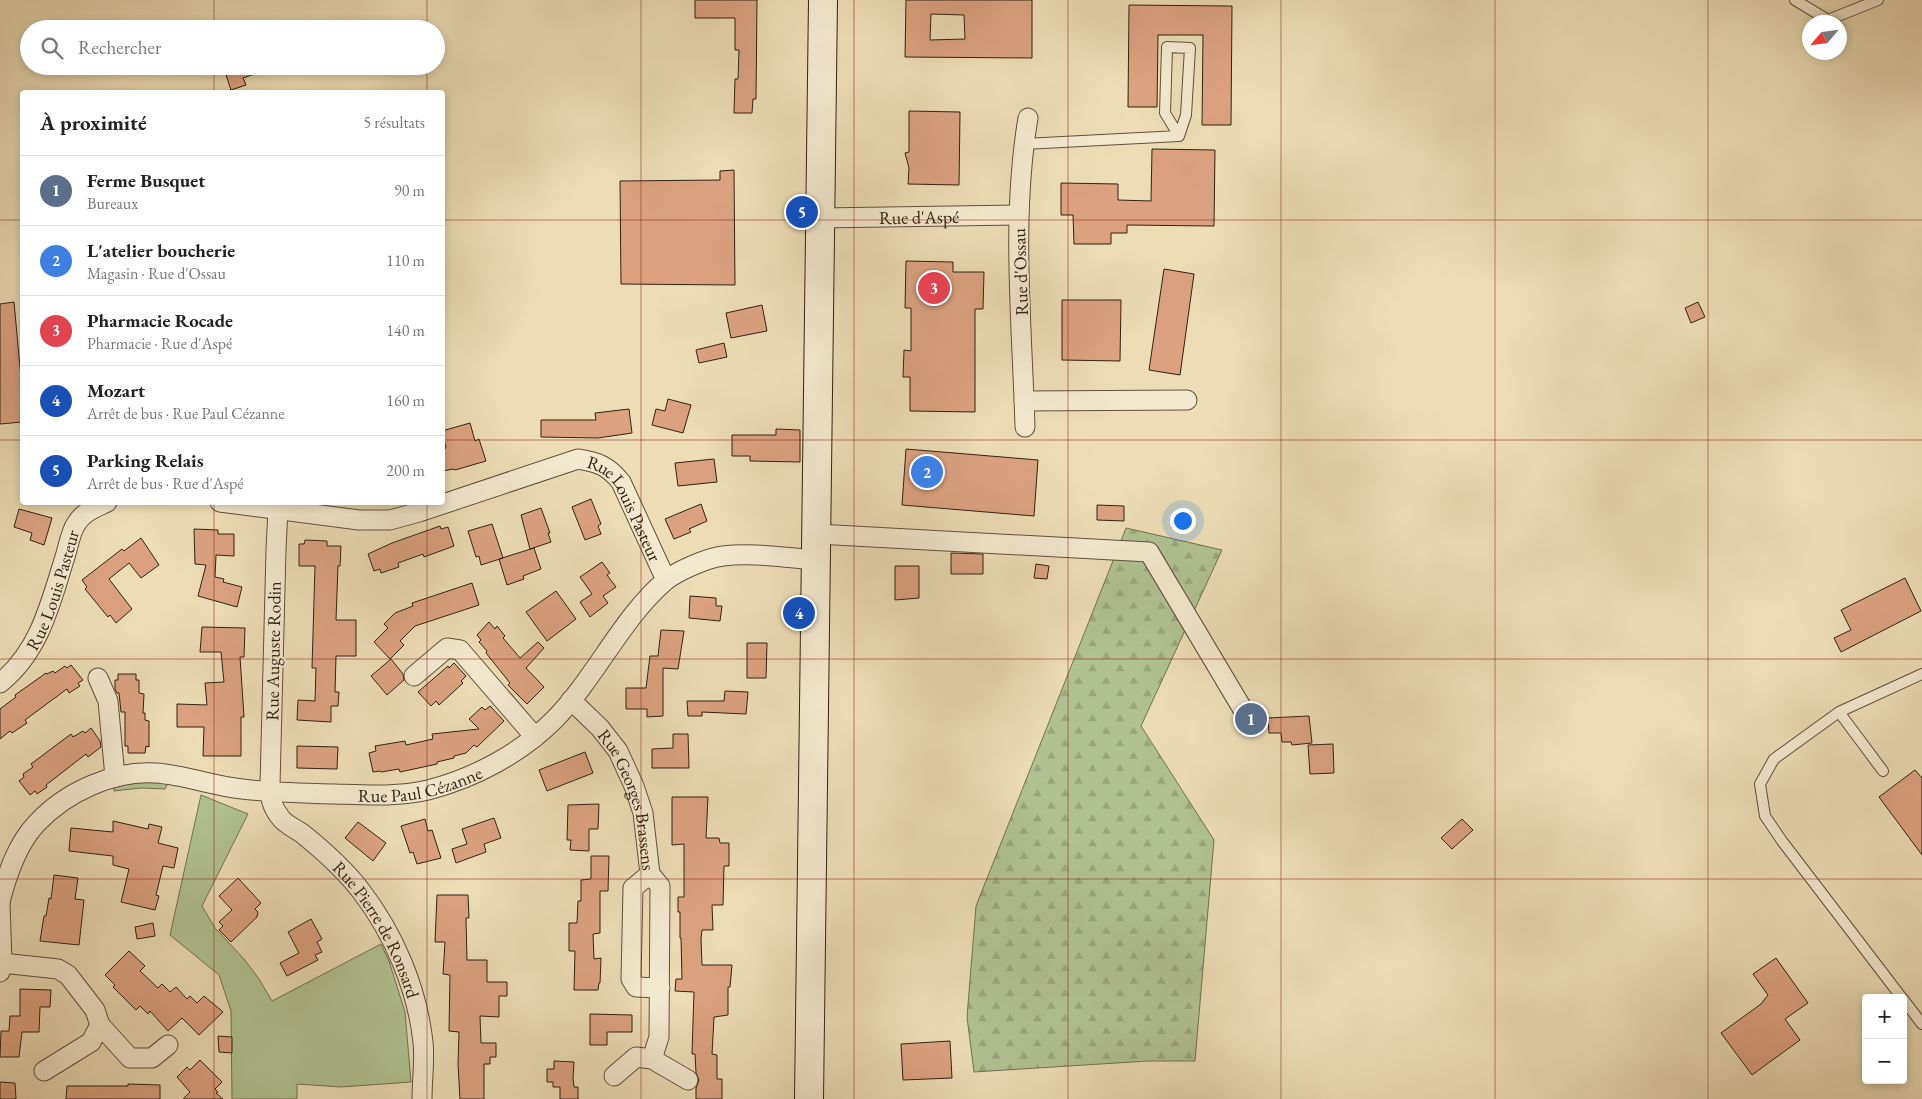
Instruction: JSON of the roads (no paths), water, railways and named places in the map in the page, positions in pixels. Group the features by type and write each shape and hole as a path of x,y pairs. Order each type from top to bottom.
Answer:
{"main road":[{"path":"809,1099 823,0"}],"street":[{"name":"Rue d'Ossau","path":"1024,427 1018,215 1028,118"},
{"name":"Rue d'Aspé","path":"820,218 1018,215"},
{"path":"1024,401 1187,400"},
{"name":"Rue Louis Pasteur","path":"445,504 578,459 594,461 611,470 622,482 666,580"},
{"name":"Rue Louis Pasteur","path":"0,682 7,677 33,646 44,623 76,524 88,510 100,505"},
{"name":"Rue Louis Pasteur","path":"245,505 359,520 390,520 441,505"},
{"name":"Rue Auguste Rodin","path":"270,793 278,509"},
{"name":"Rue Paul Cézanne","path":"1,967 0,902 6,877 20,847 36,824 57,804 82,789 115,777 153,772 194,778 238,789 270,793 390,794 426,790 466,778 503,759 535,737 555,719 640,607 666,580 693,565 722,556 816,547 1149,552 1242,708"},
{"path":"414,676 448,648 460,650 535,737"},
{"path":"98,678 108,701 115,777"},
{"name":"Rue Georges Brassens","path":"571,700 600,728 618,751 634,786 643,813 650,874 660,886 659,1037 652,1059"},
{"name":"Rue Pierre de Ronsard","path":"270,793 272,804 281,819 301,832 327,854 362,891 385,928 403,963 417,1008 423,1043 422,1099"},
{"path":"650,874 633,888 631,979 636,987 660,988"},
{"path":"1,967 58,970 68,976 95,1010 100,1025 130,1058 152,1058 168,1045"},
{"path":"44,1071 91,1042 100,1025"},
{"path":"614,1076 636,1057 652,1059 688,1080"}],"lane":[{"path":"1795,0 1828,20 1878,0"},
{"path":"1167,47 1190,48 1186,115 1179,136 1165,113 1167,47"},
{"path":"1024,144 1179,136"},
{"path":"1899,994 1782,840 1766,816 1760,784 1774,759 1839,712 1922,674"},
{"path":"1839,712 1882,771"},
{"path":"1907,1004 1922,1024"}],"place":[{"name":"Parking Relais","path":"802,212"},
{"name":"Pharmacie Rocade","path":"934,288"},
{"name":"L'atelier boucherie","path":"927,472"},
{"name":"Mozart","path":"799,613"},
{"name":"Ferme Busquet","path":"1251,719"}]}
